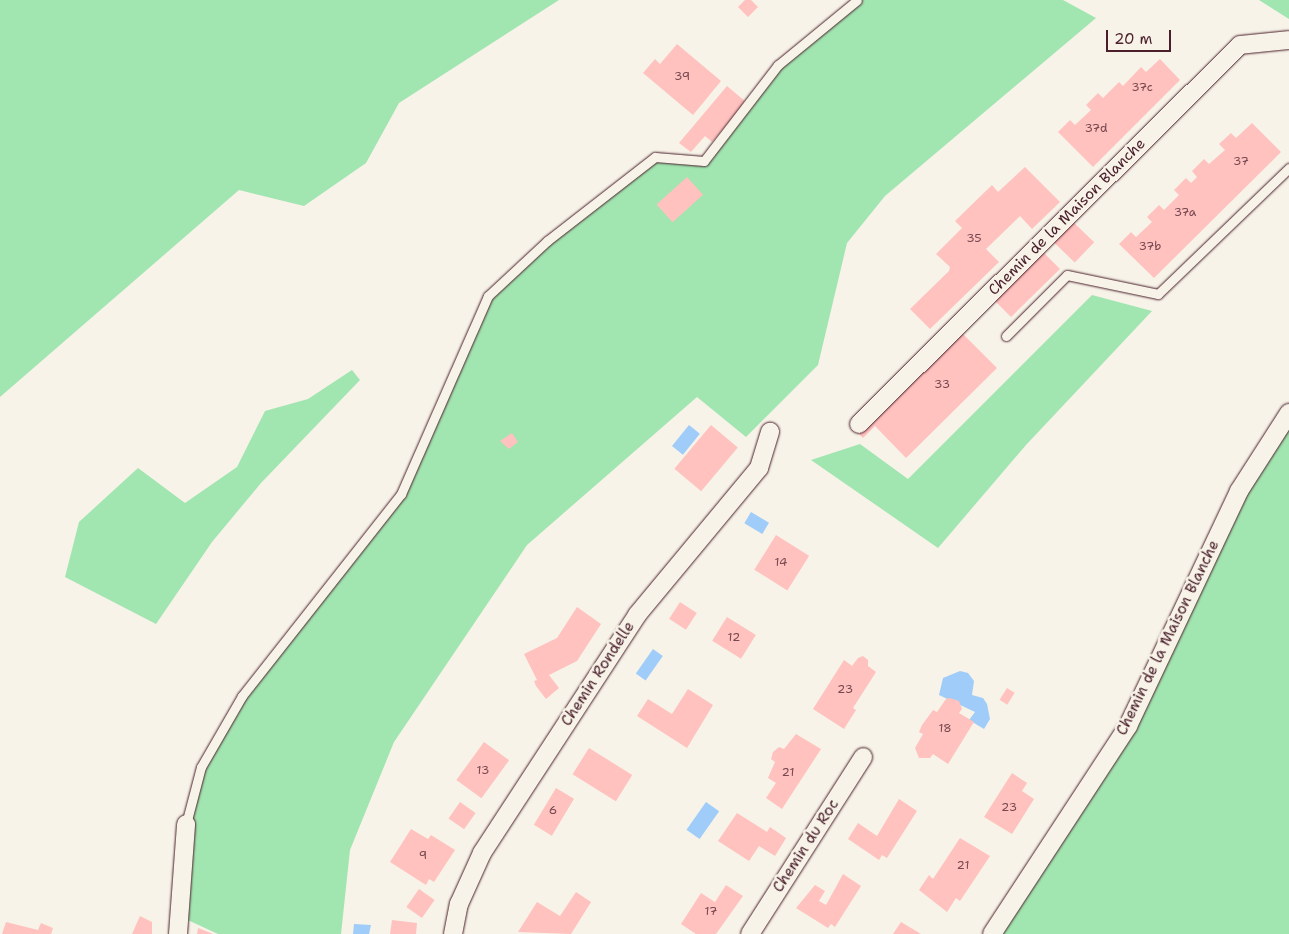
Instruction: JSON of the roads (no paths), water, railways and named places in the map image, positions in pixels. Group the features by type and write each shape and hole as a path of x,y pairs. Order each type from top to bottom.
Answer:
{"street":[{"name":"Chemin de la Maison Blanche","path":"859,424 1240,45 1289,40"},
{"name":"Chemin de la Maison Blanche","path":"992,934 1128,726 1239,490 1289,413"},
{"name":"Chemin Rondelle","path":"453,934 458,904 482,853 637,615 760,468 770,432"},
{"name":"Chemin du Roc","path":"750,934 863,758"},
{"path":"178,934 186,824"}],"lane":[{"path":"186,824 201,767 242,696 401,494 488,296 548,241 656,157 704,161 778,65 857,0"},
{"path":"1006,336 1067,275 1158,294 1289,168"}],"water":[{"path":"689,425 700,434 683,455 672,446"},
{"path":"751,512 769,523 762,534 744,523"},
{"path":"653,649 663,656 646,680 636,674"},
{"path":"960,671 968,673 974,681 972,695 983,698 987,704 990,719 984,729 969,720 975,712 939,695 943,678"},
{"path":"706,802 719,811 700,839 686,830"},
{"path":"354,924 371,925 369,934 353,934"}]}
